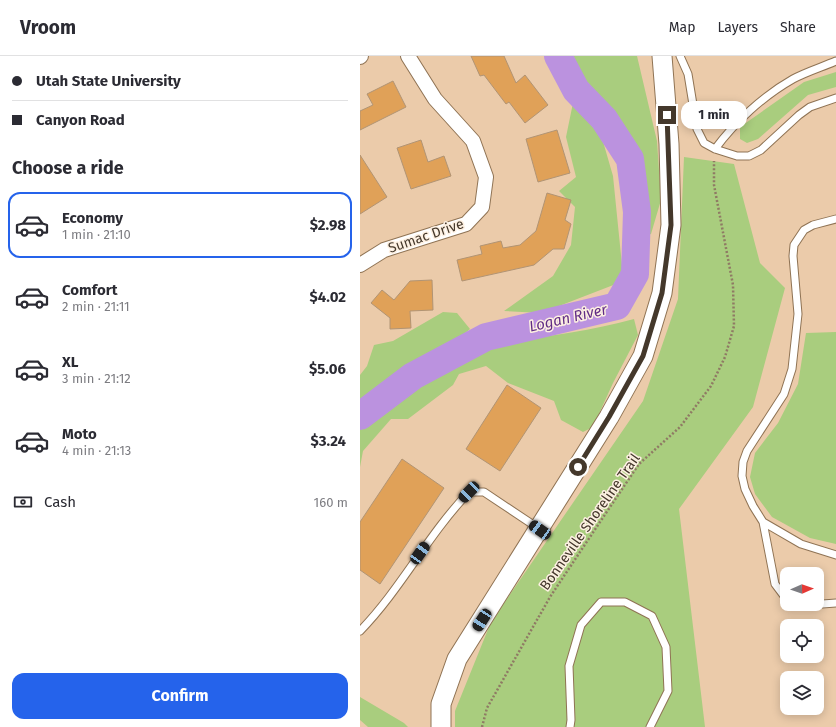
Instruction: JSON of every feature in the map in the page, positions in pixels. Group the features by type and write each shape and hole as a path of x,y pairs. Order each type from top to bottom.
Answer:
{"street":[{"name":"Sumac Drive","path":"360,265 384,250 466,224 482,207 486,177 473,141 435,99 408,56"},
{"path":"440,727 441,704 457,660 540,530 609,417 643,356 662,293 671,225 669,144 662,56"}],"lane":[{"path":"680,56 688,74 697,129 704,143 715,149 737,156 749,156 761,150 799,115 810,107 836,98"},
{"path":"715,149 730,128 766,97 793,79 836,61"},
{"path":"780,591 775,584 763,522 745,489 742,476 742,462 747,451 784,394 792,369 798,314 793,256 794,245 804,230 813,225 836,219"},
{"path":"360,631 376,614 446,516 469,492 484,492 540,530"},
{"path":"763,522 802,544 836,555"},
{"path":"570,727 569,666 582,625 601,602 625,602 652,616 666,647 668,691 650,727"},
{"path":"824,604 836,603"}],"path":[{"name":"Bonneville Shoreline Trail","path":"482,727 487,708 550,597 639,464 680,427 711,386 725,357 734,326 733,285 714,185 715,149"}],"green space":[{"path":"568,56 637,56 657,141 661,200 651,234 644,236 640,229 641,200 633,141 608,134 602,138 613,176 623,275 616,284 541,313 504,311 553,276 571,245 575,207 559,191 576,177 566,137 574,98 589,93"},
{"path":"836,72 836,87 808,95 758,139 747,143 740,139 740,127 804,82"},
{"path":"684,157 734,164 760,263 785,288 753,407 679,509 705,727 455,727 455,711 491,622 643,401 678,299"},
{"path":"443,312 457,313 470,329 440,354 586,330 634,319 638,335 613,383 593,427 583,432 561,420 554,401 508,383 486,366 459,374 453,385 408,419 391,419 363,451 360,467 360,375 367,366 374,345 393,341"},
{"path":"836,332 836,544 810,538 772,517 755,494 750,477 755,453 778,423 798,384 806,333"},
{"path":"360,697 404,723 408,727 368,727 360,720"}],"building":[{"path":"471,56 504,56 516,83 525,75 548,105 525,123 509,102 506,104 484,75 480,76"},
{"path":"393,81 406,107 360,130 360,111 373,105 367,94"},
{"path":"557,130 570,173 538,182 526,139"},
{"path":"421,140 428,162 444,156 451,176 411,189 397,148"},
{"path":"360,155 387,197 360,214"},
{"path":"547,193 571,200 565,220 571,224 564,249 553,249 534,265 462,281 457,260 482,254 480,246 501,241 503,248 520,245 536,231"},
{"path":"432,280 433,310 410,311 411,328 390,329 390,318 371,303 382,290 394,300 410,281"},
{"path":"507,385 541,408 500,471 466,449"},
{"path":"402,459 444,488 380,584 360,570 360,522"}],"waterway":[{"name":"Logan River","path":"360,416 413,376 486,337 617,306 635,274 637,212 630,159 604,119 576,90 558,56"}],"route":[{"path":"578,467 609,417 643,356 662,293 671,225 667,115"}]}
